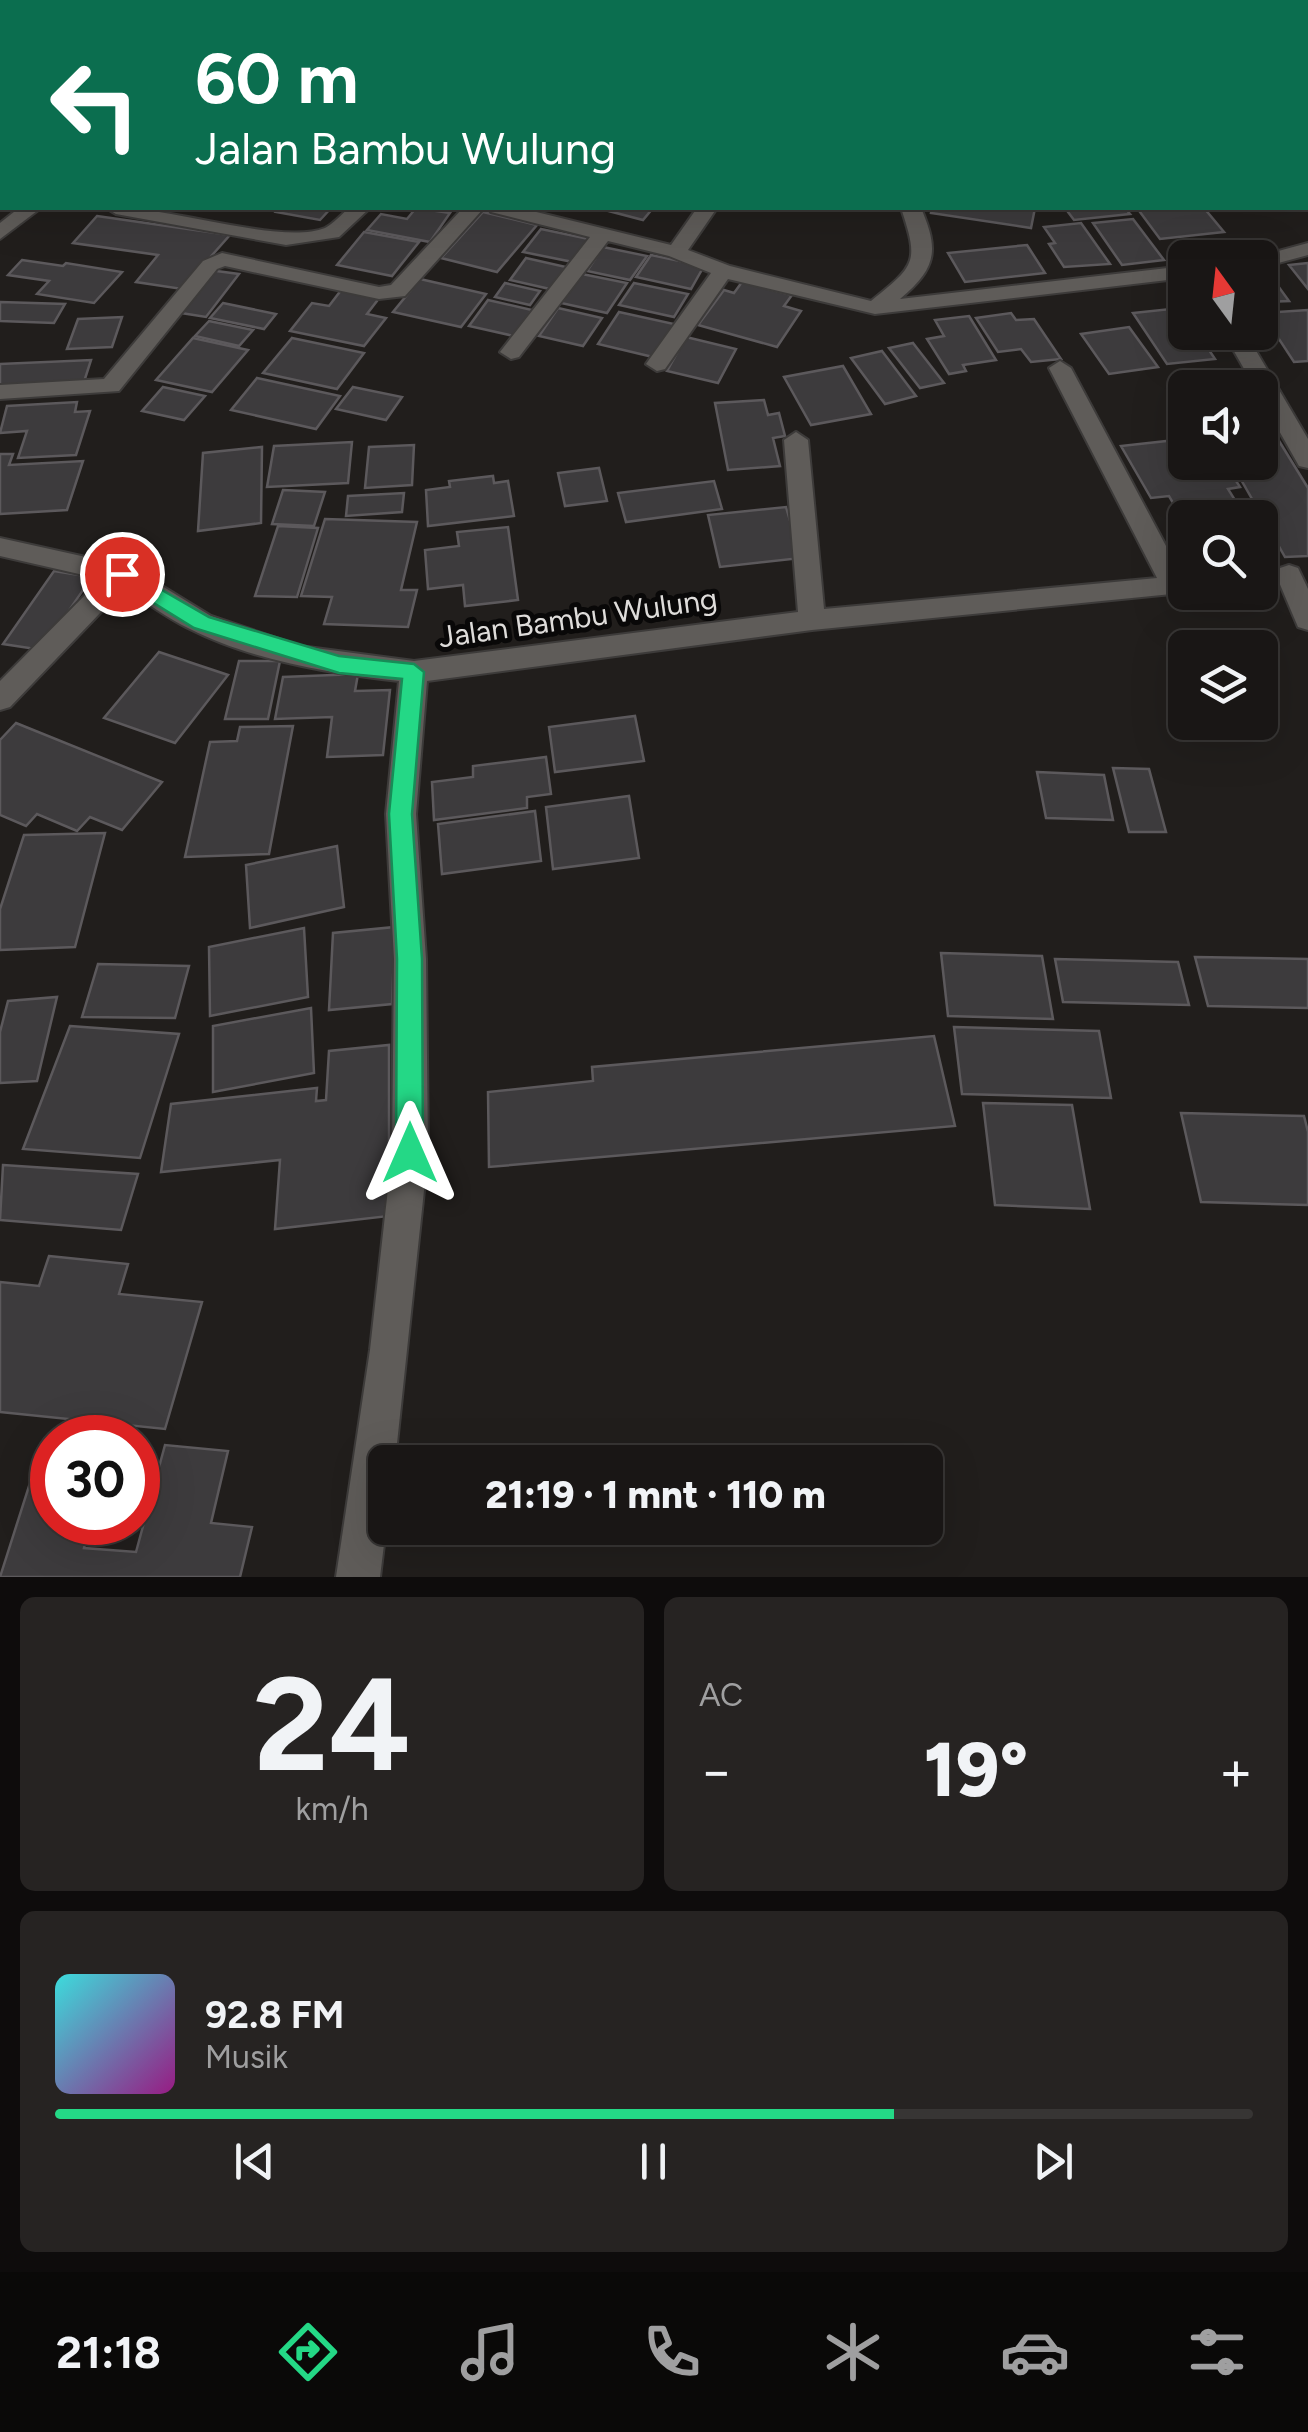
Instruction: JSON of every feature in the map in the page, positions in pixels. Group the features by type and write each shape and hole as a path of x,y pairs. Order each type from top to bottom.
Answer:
{"street":[{"path":"0,233 29,210"},
{"path":"148,210 181,212 286,240 313,238 345,225 358,210"},
{"path":"0,392 111,386 210,265 222,259 386,294 406,285 472,210"},
{"path":"506,210 676,252 723,271 875,308 1168,274"},
{"path":"676,252 706,210"},
{"path":"875,308 915,275 920,262 922,235 912,210"},
{"path":"512,352 602,235"},
{"path":"1278,257 1308,248"},
{"path":"657,364 723,271"},
{"path":"1244,350 1308,460"},
{"path":"1060,368 1168,563"},
{"path":"796,440 812,620"},
{"name":"Jalan Bambu Wulung","path":"0,547 122,574 202,623 266,645 339,664 414,672 812,620 1168,586"},
{"path":"0,699 122,574"},
{"path":"1299,575 1308,620"},
{"path":"358,1577 390,1350 410,1153 410,959 401,814 414,672"}],"building":[{"path":"278,210 329,210 320,220"},
{"path":"414,210 450,213 430,242 367,230 381,214 407,219"},
{"path":"605,210 651,210 643,220"},
{"path":"932,210 1035,210 1031,228 931,213"},
{"path":"1066,210 1127,210 1130,214 1074,220"},
{"path":"1138,210 1206,210 1224,232 1160,239"},
{"path":"483,212 537,225 497,272 441,258"},
{"path":"97,216 230,235 182,289 136,282 158,255 73,243"},
{"path":"1133,219 1164,260 1122,265 1093,223"},
{"path":"1081,223 1110,264 1064,267 1049,244 1055,243 1044,227"},
{"path":"541,229 589,239 573,262 523,252"},
{"path":"364,232 419,242 392,276 337,265"},
{"path":"1027,245 1045,273 965,282 948,253"},
{"path":"603,247 647,256 630,280 587,271"},
{"path":"651,255 704,266 691,289 636,277"},
{"path":"526,258 566,267 550,289 510,280"},
{"path":"22,260 122,272 94,303 37,294 49,281 8,275"},
{"path":"1308,263 1308,289 1289,265"},
{"path":"209,270 239,274 206,317 175,312"},
{"path":"582,274 627,283 607,313 561,303"},
{"path":"420,279 486,294 461,327 393,312"},
{"path":"742,282 792,295 784,306 801,311 777,347 698,325 724,290 734,293"},
{"path":"505,283 540,291 530,305 495,297"},
{"path":"634,283 688,294 674,317 619,305"},
{"path":"1278,286 1289,301 1278,301"},
{"path":"342,289 380,297 367,314 386,318 364,346 290,331 312,303 329,306"},
{"path":"488,300 532,310 514,336 469,326"},
{"path":"0,302 65,304 54,323 0,321"},
{"path":"223,303 276,314 264,329 210,318"},
{"path":"558,308 602,318 583,346 539,336"},
{"path":"1168,309 1168,350 1209,350 1215,359 1167,364 1133,313"},
{"path":"1308,310 1308,361 1294,362 1278,338 1278,312"},
{"path":"619,312 674,324 653,357 598,344"},
{"path":"1011,313 1016,320 1034,319 1061,359 1031,362 1021,349 998,352 976,318"},
{"path":"969,316 996,360 963,365 966,371 949,374 927,339 944,336 935,320"},
{"path":"122,317 112,347 67,349 78,319"},
{"path":"209,321 253,330 239,346 195,336"},
{"path":"1129,327 1158,367 1109,374 1081,334"},
{"path":"686,337 736,349 718,383 667,371"},
{"path":"193,338 248,350 212,392 156,380"},
{"path":"292,338 364,353 337,389 263,373"},
{"path":"913,343 944,383 920,388 889,348"},
{"path":"882,351 916,396 885,404 851,358"},
{"path":"91,360 83,385 0,389 0,364"},
{"path":"843,366 871,414 811,425 784,377"},
{"path":"257,378 340,396 316,429 231,410"},
{"path":"163,387 205,396 184,420 142,411"},
{"path":"353,387 402,397 386,420 336,409"},
{"path":"764,400 768,415 779,413 785,436 773,438 780,466 728,470 715,403"},
{"path":"77,402 75,412 90,411 76,455 18,458 27,431 0,433 7,406"},
{"path":"1278,439 1308,488 1308,556 1285,557 1278,545 1278,500 1253,500 1241,480 1278,480"},
{"path":"1168,441 1168,480 1236,480 1240,487 1228,489 1235,500 1151,498 1121,446"},
{"path":"352,442 348,483 267,487 274,446"},
{"path":"414,445 412,485 365,488 369,447"},
{"path":"262,447 261,523 198,531 203,453"},
{"path":"0,454 13,454 9,465 83,461 67,510 0,514"},
{"path":"599,468 607,501 565,506 558,473"},
{"path":"493,476 494,483 508,481 514,516 428,526 426,490 450,487 449,481"},
{"path":"714,481 722,509 626,522 618,493"},
{"path":"283,490 325,492 314,526 272,524"},
{"path":"404,493 402,512 346,516 348,496"},
{"path":"786,507 801,558 720,567 708,515"},
{"path":"325,519 417,522 401,590 417,590 408,627 324,624 332,597 301,596"},
{"path":"278,526 318,528 297,597 255,596"},
{"path":"508,527 518,600 465,606 463,585 428,589 425,550 459,546 457,532"},
{"path":"54,571 92,577 42,650 3,644"},
{"path":"159,652 228,675 175,743 104,718"},
{"path":"239,661 280,661 268,719 225,719"},
{"path":"358,674 355,691 390,690 383,755 327,757 332,717 275,719 283,677"},
{"path":"635,716 644,761 555,772 549,727"},
{"path":"16,723 162,782 122,830 90,817 77,831 37,814 26,826 0,815 0,740"},
{"path":"293,726 269,854 185,857 210,742 237,741 240,727"},
{"path":"546,757 551,794 527,797 527,808 434,820 432,782 473,777 473,766"},
{"path":"1113,768 1149,769 1166,832 1129,832"},
{"path":"1037,772 1104,775 1113,820 1046,818"},
{"path":"629,796 639,858 553,869 546,807"},
{"path":"535,811 541,861 442,874 438,824"},
{"path":"105,833 75,947 0,950 0,909 24,835"},
{"path":"337,846 344,907 250,928 246,865"},
{"path":"395,927 392,1004 329,1010 333,933"},
{"path":"304,928 308,997 210,1016 209,947"},
{"path":"941,953 1042,956 1053,1019 948,1016"},
{"path":"1195,957 1308,959 1308,1008 1208,1006"},
{"path":"1055,959 1178,962 1189,1005 1063,1002"},
{"path":"98,964 189,966 175,1018 82,1017"},
{"path":"57,997 37,1081 0,1083 0,1032 8,1001"},
{"path":"311,1008 314,1073 213,1092 213,1026"},
{"path":"70,1026 179,1034 140,1158 23,1149"},
{"path":"954,1027 1099,1031 1111,1098 962,1094"},
{"path":"934,1036 955,1126 489,1167 488,1092 593,1081 592,1067"},
{"path":"389,1045 389,1216 275,1229 280,1160 161,1172 171,1104 317,1088 316,1101 326,1100 329,1051"},
{"path":"983,1103 1072,1105 1090,1209 995,1205"},
{"path":"1181,1113 1304,1116 1308,1132 1308,1205 1201,1202"},
{"path":"3,1165 138,1174 121,1230 0,1220"},
{"path":"49,1256 128,1264 119,1294 202,1302 165,1429 160,1428 160,1415 0,1412 0,1282 39,1286"},
{"path":"165,1445 228,1451 211,1523 252,1527 240,1577 0,1577 30,1483 30,1545 85,1545 84,1548 136,1552 138,1545 160,1545 160,1463"}],"route":[{"path":"122,574 202,623 266,645 339,664 414,672 401,814 410,959 410,1153"}]}
